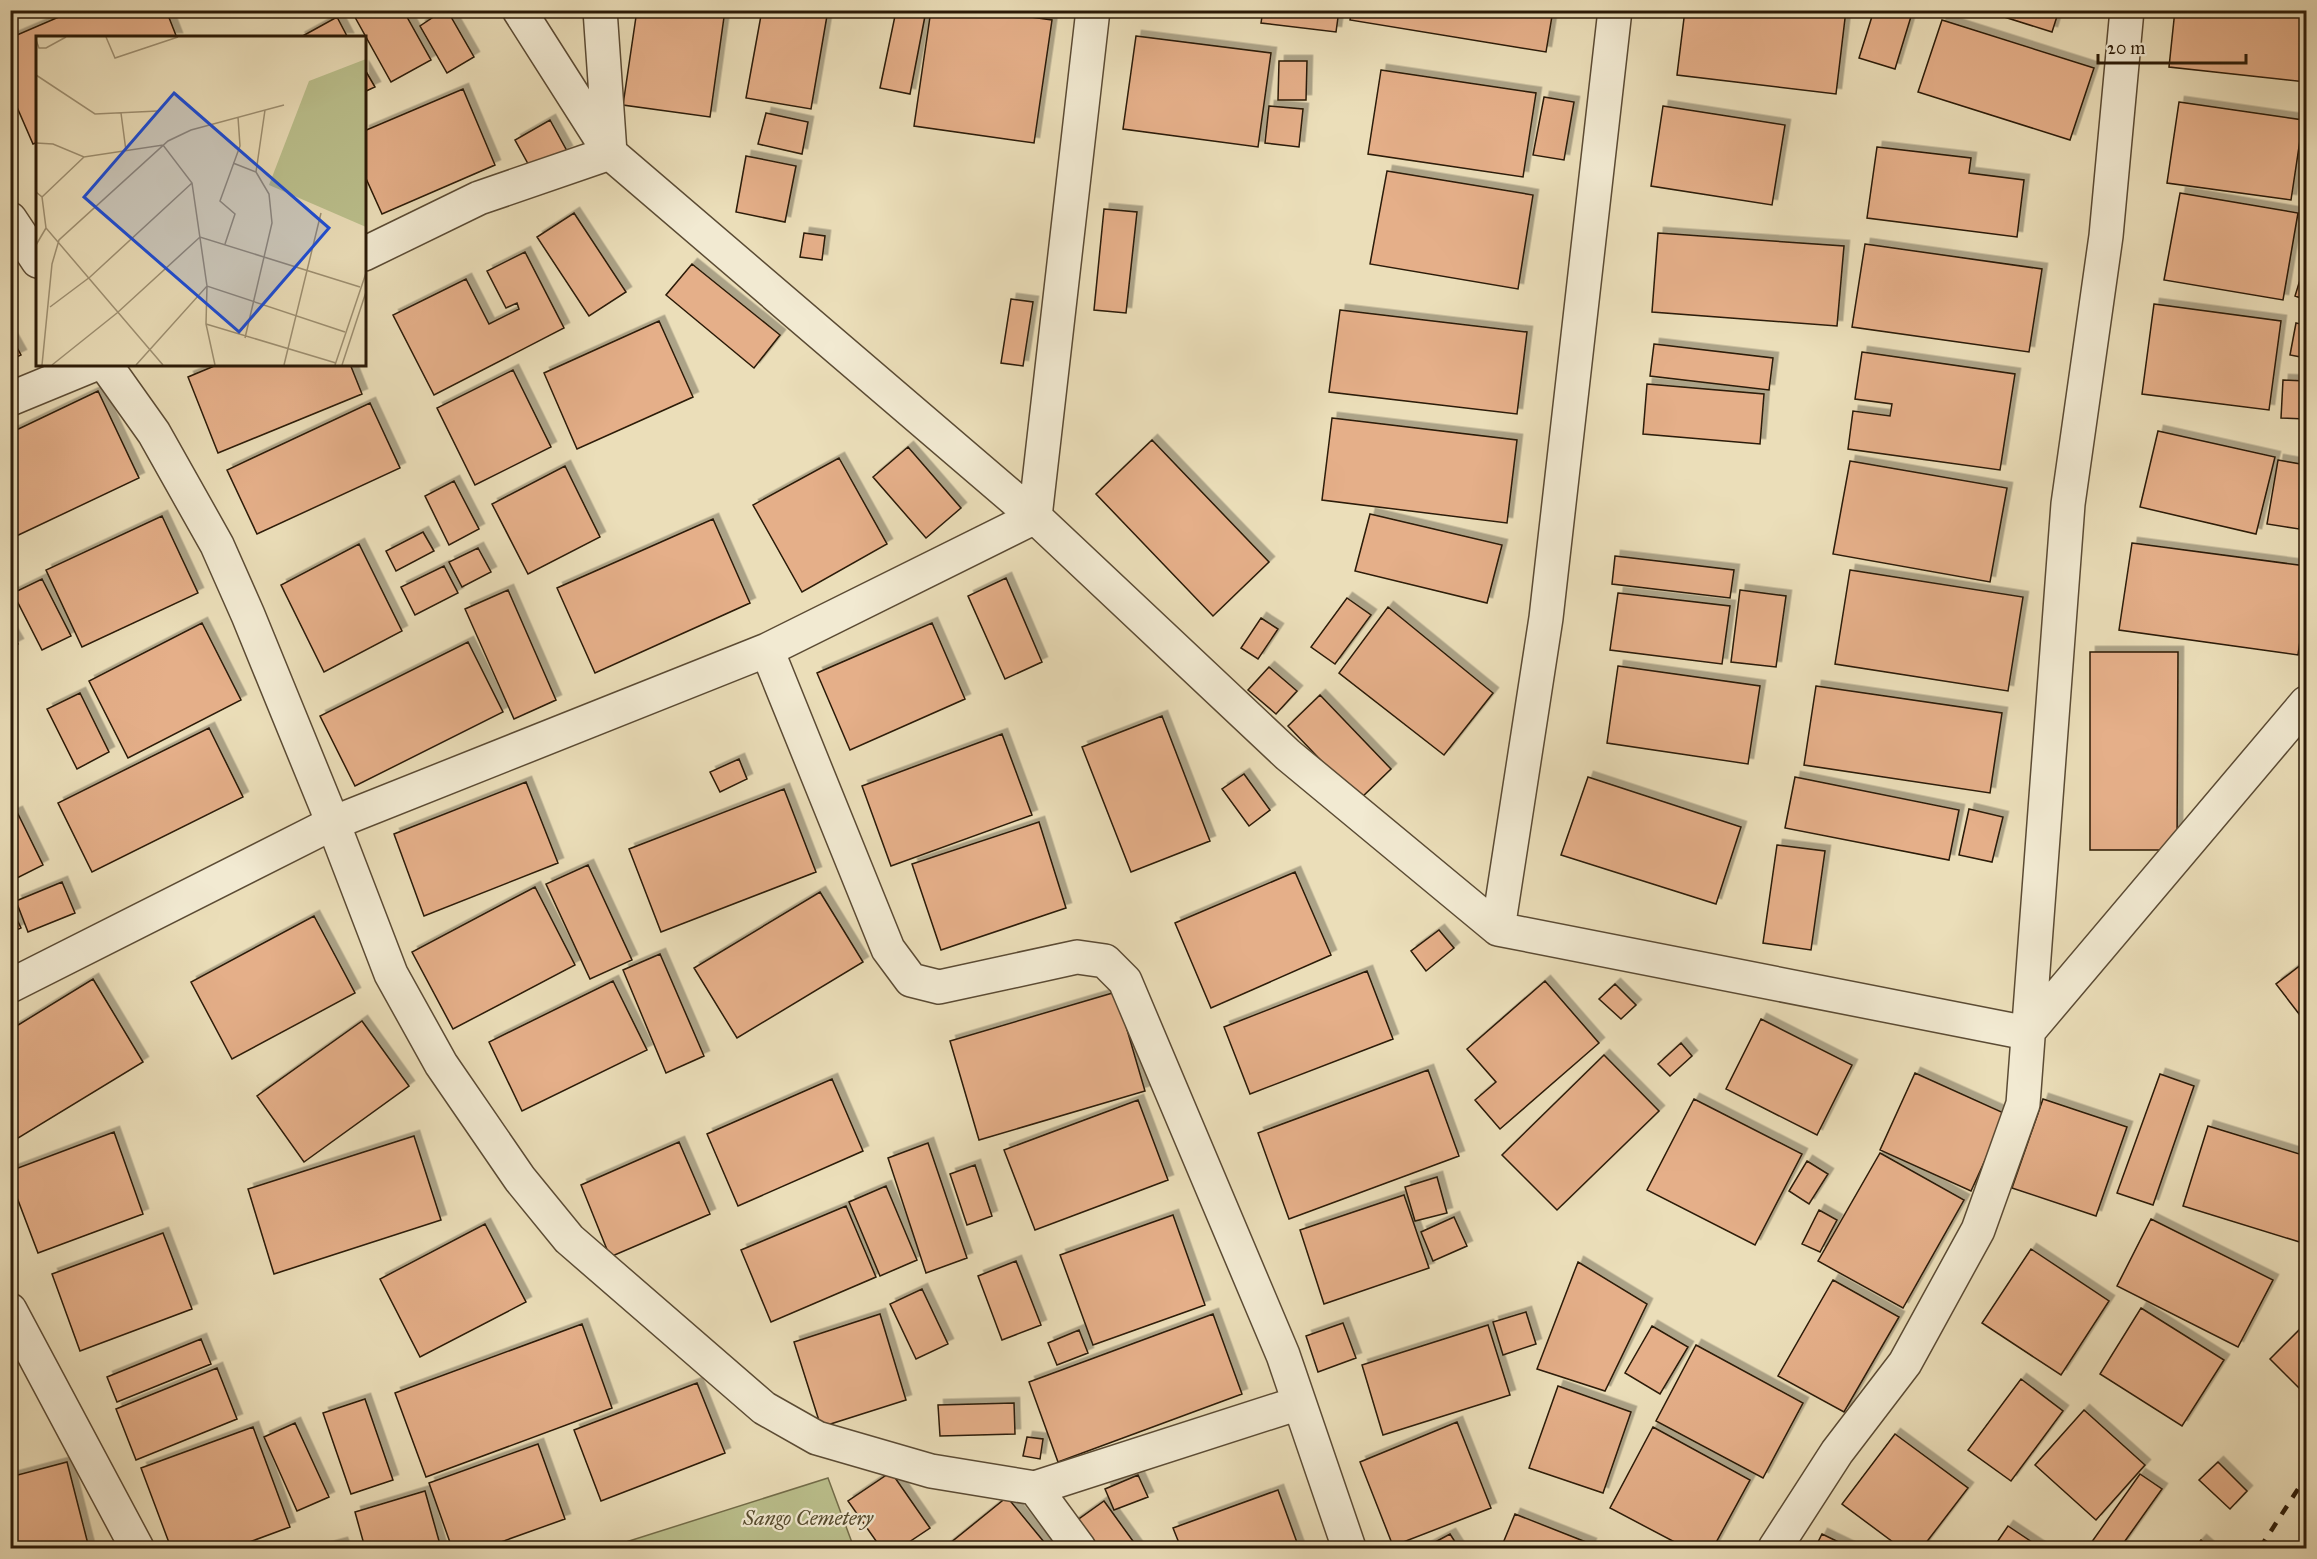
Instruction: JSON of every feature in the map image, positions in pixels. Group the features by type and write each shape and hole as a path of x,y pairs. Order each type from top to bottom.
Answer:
{"street":[{"path":"519,10 610,153 1035,518 1288,755 1498,929 2028,1034"},
{"path":"600,10 610,153"},
{"path":"1035,518 1093,10"},
{"path":"1498,929 1546,618 1615,10"},
{"path":"1775,1548 1837,1452 1905,1363 1978,1230 2023,1104 2068,504 2106,236 2127,10"},
{"path":"366,253 479,198 610,153"},
{"path":"10,219 36,258"},
{"path":"10,399 90,366"},
{"path":"106,366 154,434 217,545 333,824 391,974 441,1064 520,1179 569,1239 764,1408 817,1438 931,1471 1035,1488 1299,1403"},
{"path":"10,986 333,824 767,650 1035,518"},
{"path":"767,650 888,949 911,980 939,987 1077,957 1105,961 1125,981 1283,1354 1349,1548"},
{"path":"2028,1034 2306,705"},
{"path":"10,1310 137,1548"},
{"path":"1035,1488 1079,1548"}],"green space":[{"name":"Sango Cemetery","path":"828,1478 854,1548 607,1548"}],"building":[{"path":"75,10 166,10 176,36 36,36 36,143 33,144 10,91 10,38"},
{"path":"351,10 403,10 431,60 391,82"},
{"path":"447,10 474,57 447,73 420,26"},
{"path":"637,10 725,10 710,117 623,105"},
{"path":"762,10 828,10 811,109 746,98"},
{"path":"931,10 981,10 1052,20 1034,143 914,126"},
{"path":"1263,10 1339,10 1336,32 1261,23"},
{"path":"1352,10 1553,10 1546,52 1350,20"},
{"path":"1685,10 1846,10 1836,94 1677,75"},
{"path":"1874,10 1913,10 1895,69 1859,58"},
{"path":"1982,10 2059,10 2052,32"},
{"path":"2175,10 2306,10 2306,82 2169,67"},
{"path":"896,11 925,16 910,94 880,88"},
{"path":"337,17 347,36 303,36"},
{"path":"1942,20 2094,68 2070,140 1918,92"},
{"path":"1136,36 1271,53 1258,147 1123,129"},
{"path":"1279,61 1307,61 1306,100 1278,100"},
{"path":"1381,70 1536,93 1523,177 1368,154"},
{"path":"366,71 375,87 366,91"},
{"path":"463,89 495,165 382,214 366,178 366,130"},
{"path":"1544,97 1574,102 1564,160 1533,155"},
{"path":"2179,102 2303,120 2291,200 2167,183"},
{"path":"1269,106 1303,109 1299,147 1265,143"},
{"path":"1663,106 1785,125 1772,205 1651,186"},
{"path":"766,113 808,122 802,154 758,144"},
{"path":"550,120 567,151 532,171 515,140"},
{"path":"1877,147 1971,158 1969,173 2024,180 2017,237 1867,218"},
{"path":"746,156 796,166 785,222 736,212"},
{"path":"1387,171 1533,195 1518,289 1370,264"},
{"path":"2180,193 2298,213 2283,300 2164,280"},
{"path":"1104,209 1137,212 1126,313 1094,310"},
{"path":"574,213 626,292 589,316 537,237"},
{"path":"804,233 825,236 822,260 800,257"},
{"path":"1658,233 1844,246 1837,326 1652,312"},
{"path":"1865,244 2042,269 2029,352 1852,327"},
{"path":"525,252 564,328 434,395 393,315 466,279 489,324 519,309 517,303 506,308 487,271"},
{"path":"692,264 780,335 754,368 666,295"},
{"path":"2304,267 2306,268 2306,300 2295,296"},
{"path":"1011,299 1033,302 1023,366 1001,363"},
{"path":"2154,304 2281,321 2269,410 2142,394"},
{"path":"1340,310 1527,332 1517,414 1329,392"},
{"path":"659,321 693,397 577,449 544,373"},
{"path":"2296,323 2306,325 2306,358 2290,355"},
{"path":"10,335 21,355 10,360"},
{"path":"1654,344 1773,358 1769,390 1650,376"},
{"path":"1862,352 2015,374 2000,470 1848,449 1853,411 1890,416 1892,404 1855,399"},
{"path":"214,366 351,366 362,394 218,453 188,377"},
{"path":"513,370 551,447 475,485 437,408"},
{"path":"2283,380 2306,381 2306,419 2281,418"},
{"path":"1647,384 1764,394 1760,444 1643,434"},
{"path":"98,391 139,478 10,539 10,433"},
{"path":"370,403 400,468 257,534 227,470"},
{"path":"1332,418 1517,440 1507,523 1322,500"},
{"path":"2158,431 2275,457 2256,534 2140,507"},
{"path":"1152,440 1269,562 1213,616 1096,494"},
{"path":"908,447 961,508 926,538 873,477"},
{"path":"839,458 887,544 802,592 753,505"},
{"path":"2278,460 2306,465 2306,486 2299,529 2267,524"},
{"path":"1850,461 2007,488 1990,582 1833,554"},
{"path":"565,466 600,537 528,574 492,504"},
{"path":"454,481 479,529 449,545 425,496"},
{"path":"1370,514 1502,545 1487,603 1355,571"},
{"path":"162,516 198,593 82,647 46,570"},
{"path":"713,519 750,603 595,673 557,588"},
{"path":"423,532 434,551 396,571 386,551"},
{"path":"2132,543 2306,566 2306,597 2298,655 2119,630"},
{"path":"359,544 402,631 324,672 281,585"},
{"path":"478,548 491,572 462,587 449,562"},
{"path":"1615,556 1734,570 1730,598 1612,584"},
{"path":"444,566 458,593 415,615 401,587"},
{"path":"1850,570 2023,597 2008,691 1835,664"},
{"path":"1006,578 1042,662 1005,679 968,596"},
{"path":"42,579 71,636 42,650 13,593"},
{"path":"508,590 556,700 514,719 465,609"},
{"path":"1740,590 1786,596 1776,667 1731,662"},
{"path":"1618,593 1730,606 1722,664 1610,650"},
{"path":"1347,598 1371,615 1335,664 1311,647"},
{"path":"1388,607 1493,693 1444,755 1339,673"},
{"path":"1261,618 1278,629 1258,659 1241,648"},
{"path":"202,623 241,700 128,758 89,681"},
{"path":"932,623 965,699 850,750 817,673"},
{"path":"10,630 18,644 10,648"},
{"path":"468,642 503,712 355,786 320,716"},
{"path":"2090,652 2178,652 2177,850 2090,850"},
{"path":"1618,666 1760,686 1748,764 1607,743"},
{"path":"1269,667 1297,691 1276,714 1248,690"},
{"path":"1816,686 2002,713 1990,793 1804,765"},
{"path":"80,693 109,752 77,769 47,709"},
{"path":"1320,695 1391,769 1359,800 1288,726"},
{"path":"1162,716 1210,841 1131,872 1082,747"},
{"path":"209,728 243,797 92,872 58,803"},
{"path":"1002,734 1032,815 891,866 862,786"},
{"path":"739,759 747,779 720,792 710,772"},
{"path":"1244,774 1270,810 1249,826 1222,789"},
{"path":"1588,777 1741,827 1716,904 1561,855"},
{"path":"1795,777 1959,810 1949,860 1785,828"},
{"path":"526,782 558,863 424,916 394,834"},
{"path":"784,789 816,872 661,932 629,849"},
{"path":"1969,809 2003,817 1992,862 1959,855"},
{"path":"17,812 43,865 11,881 10,815"},
{"path":"1039,822 1066,908 941,950 912,864"},
{"path":"1777,845 1825,851 1811,950 1763,943"},
{"path":"588,865 632,960 590,979 546,884"},
{"path":"1295,872 1331,955 1211,1008 1175,923"},
{"path":"62,882 75,913 28,932 16,901"},
{"path":"535,887 575,965 453,1029 412,952"},
{"path":"820,892 863,962 737,1038 694,968"},
{"path":"10,905 21,928 10,933"},
{"path":"314,916 355,993 232,1059 191,982"},
{"path":"1439,930 1454,948 1426,971 1411,951"},
{"path":"660,954 704,1056 666,1073 623,970"},
{"path":"2306,961 2306,1023 2276,984"},
{"path":"1367,971 1393,1039 1250,1094 1224,1027"},
{"path":"93,979 143,1062 10,1143 10,1030"},
{"path":"613,981 647,1050 522,1111 489,1042"},
{"path":"1545,981 1599,1043 1500,1129 1475,1100 1496,1082 1467,1049"},
{"path":"1615,984 1636,1005 1621,1019 1599,999"},
{"path":"1116,992 1145,1091 979,1140 950,1041"},
{"path":"1761,1019 1852,1065 1817,1135 1726,1089"},
{"path":"362,1021 409,1086 304,1162 257,1096"},
{"path":"1681,1043 1692,1056 1670,1076 1658,1064"},
{"path":"1604,1055 1659,1111 1557,1210 1502,1155"},
{"path":"1428,1070 1459,1156 1289,1219 1258,1133"},
{"path":"1915,1073 2006,1114 1971,1191 1880,1150"},
{"path":"2160,1074 2194,1086 2153,1205 2117,1193"},
{"path":"832,1079 863,1151 738,1206 707,1134"},
{"path":"1694,1099 1802,1154 1755,1245 1647,1190"},
{"path":"2043,1099 2127,1127 2096,1216 2012,1188"},
{"path":"1138,1100 1168,1180 1035,1230 1004,1150"},
{"path":"2208,1126 2306,1156 2306,1244 2183,1206"},
{"path":"114,1132 143,1214 38,1253 10,1179 10,1171"},
{"path":"414,1136 441,1220 274,1274 248,1189"},
{"path":"679,1142 710,1214 610,1257 581,1185"},
{"path":"928,1143 967,1258 926,1273 888,1158"},
{"path":"1880,1153 1964,1200 1903,1308 1818,1261"},
{"path":"1807,1161 1828,1174 1809,1204 1789,1191"},
{"path":"975,1165 992,1216 967,1225 950,1174"},
{"path":"1437,1177 1447,1213 1415,1221 1405,1187"},
{"path":"886,1186 917,1260 880,1276 849,1202"},
{"path":"1404,1195 1429,1268 1324,1304 1300,1230"},
{"path":"846,1206 876,1277 771,1322 741,1250"},
{"path":"1819,1210 1837,1220 1820,1252 1802,1244"},
{"path":"1173,1215 1205,1305 1093,1345 1060,1255"},
{"path":"1454,1217 1467,1246 1433,1261 1421,1232"},
{"path":"2151,1219 2273,1280 2238,1347 2117,1286"},
{"path":"485,1224 526,1302 420,1357 380,1279"},
{"path":"163,1233 192,1309 80,1351 52,1274"},
{"path":"2031,1249 2109,1301 2061,1375 1982,1323"},
{"path":"1016,1261 1041,1325 1002,1340 978,1276"},
{"path":"1578,1262 1647,1304 1605,1391 1537,1369"},
{"path":"1833,1280 1899,1317 1844,1412 1778,1376"},
{"path":"922,1289 948,1344 916,1359 890,1304"},
{"path":"2141,1308 2224,1360 2182,1426 2100,1374"},
{"path":"1526,1312 1536,1344 1503,1355 1493,1322"},
{"path":"880,1314 906,1400 821,1427 794,1342"},
{"path":"1213,1314 1242,1394 1058,1462 1029,1382"},
{"path":"1343,1323 1356,1358 1318,1372 1306,1336"},
{"path":"2306,1323 2306,1395 2270,1359"},
{"path":"582,1324 612,1408 426,1477 395,1393"},
{"path":"1488,1325 1510,1395 1383,1435 1362,1365"},
{"path":"1652,1326 1688,1347 1660,1394 1625,1373"},
{"path":"1079,1330 1088,1353 1057,1365 1048,1343"},
{"path":"201,1339 211,1364 117,1402 107,1377"},
{"path":"1696,1345 1803,1403 1763,1478 1656,1421"},
{"path":"217,1368 237,1419 136,1460 116,1409"},
{"path":"2021,1379 2063,1411 2011,1481 1968,1450"},
{"path":"697,1383 725,1453 601,1501 574,1430"},
{"path":"1558,1386 1631,1412 1603,1493 1529,1468"},
{"path":"365,1399 393,1480 351,1494 323,1413"},
{"path":"1014,1403 1015,1434 940,1436 938,1405"},
{"path":"2084,1410 2145,1465 2096,1520 2035,1465"},
{"path":"1457,1422 1491,1508 1393,1546 1360,1462"},
{"path":"295,1423 329,1497 297,1511 264,1437"},
{"path":"253,1427 290,1527 233,1548 171,1548 141,1468"},
{"path":"1653,1427 1750,1480 1713,1548 1686,1548 1610,1508"},
{"path":"1895,1434 1968,1488 1922,1548 1901,1548 1842,1504"},
{"path":"1027,1437 1043,1439 1040,1459 1023,1456"},
{"path":"538,1444 565,1519 484,1548 452,1548 429,1483"},
{"path":"67,1462 89,1548 10,1548 10,1477"},
{"path":"2218,1462 2247,1491 2230,1509 2199,1480"},
{"path":"891,1472 930,1528 900,1548 881,1548 848,1501"},
{"path":"2140,1474 2162,1489 2120,1548 2099,1548 2091,1543"},
{"path":"1138,1475 1148,1497 1114,1510 1105,1489"},
{"path":"1278,1490 1299,1548 1181,1548 1173,1528"},
{"path":"425,1491 441,1548 365,1548 355,1512"},
{"path":"1007,1497 1049,1548 944,1548"},
{"path":"1104,1501 1138,1548 1085,1548 1069,1526"},
{"path":"1515,1514 1591,1544 1589,1548 1501,1548"},
{"path":"2008,1526 2041,1548 1993,1548"},
{"path":"1450,1534 1459,1548 1424,1548"},
{"path":"1822,1534 1851,1548 1815,1548"},
{"path":"2201,1540 2210,1548 2194,1548"},
{"path":"342,1543 344,1548 324,1548"}],"railway":[{"path":"2260,1548 2306,1480"}]}
